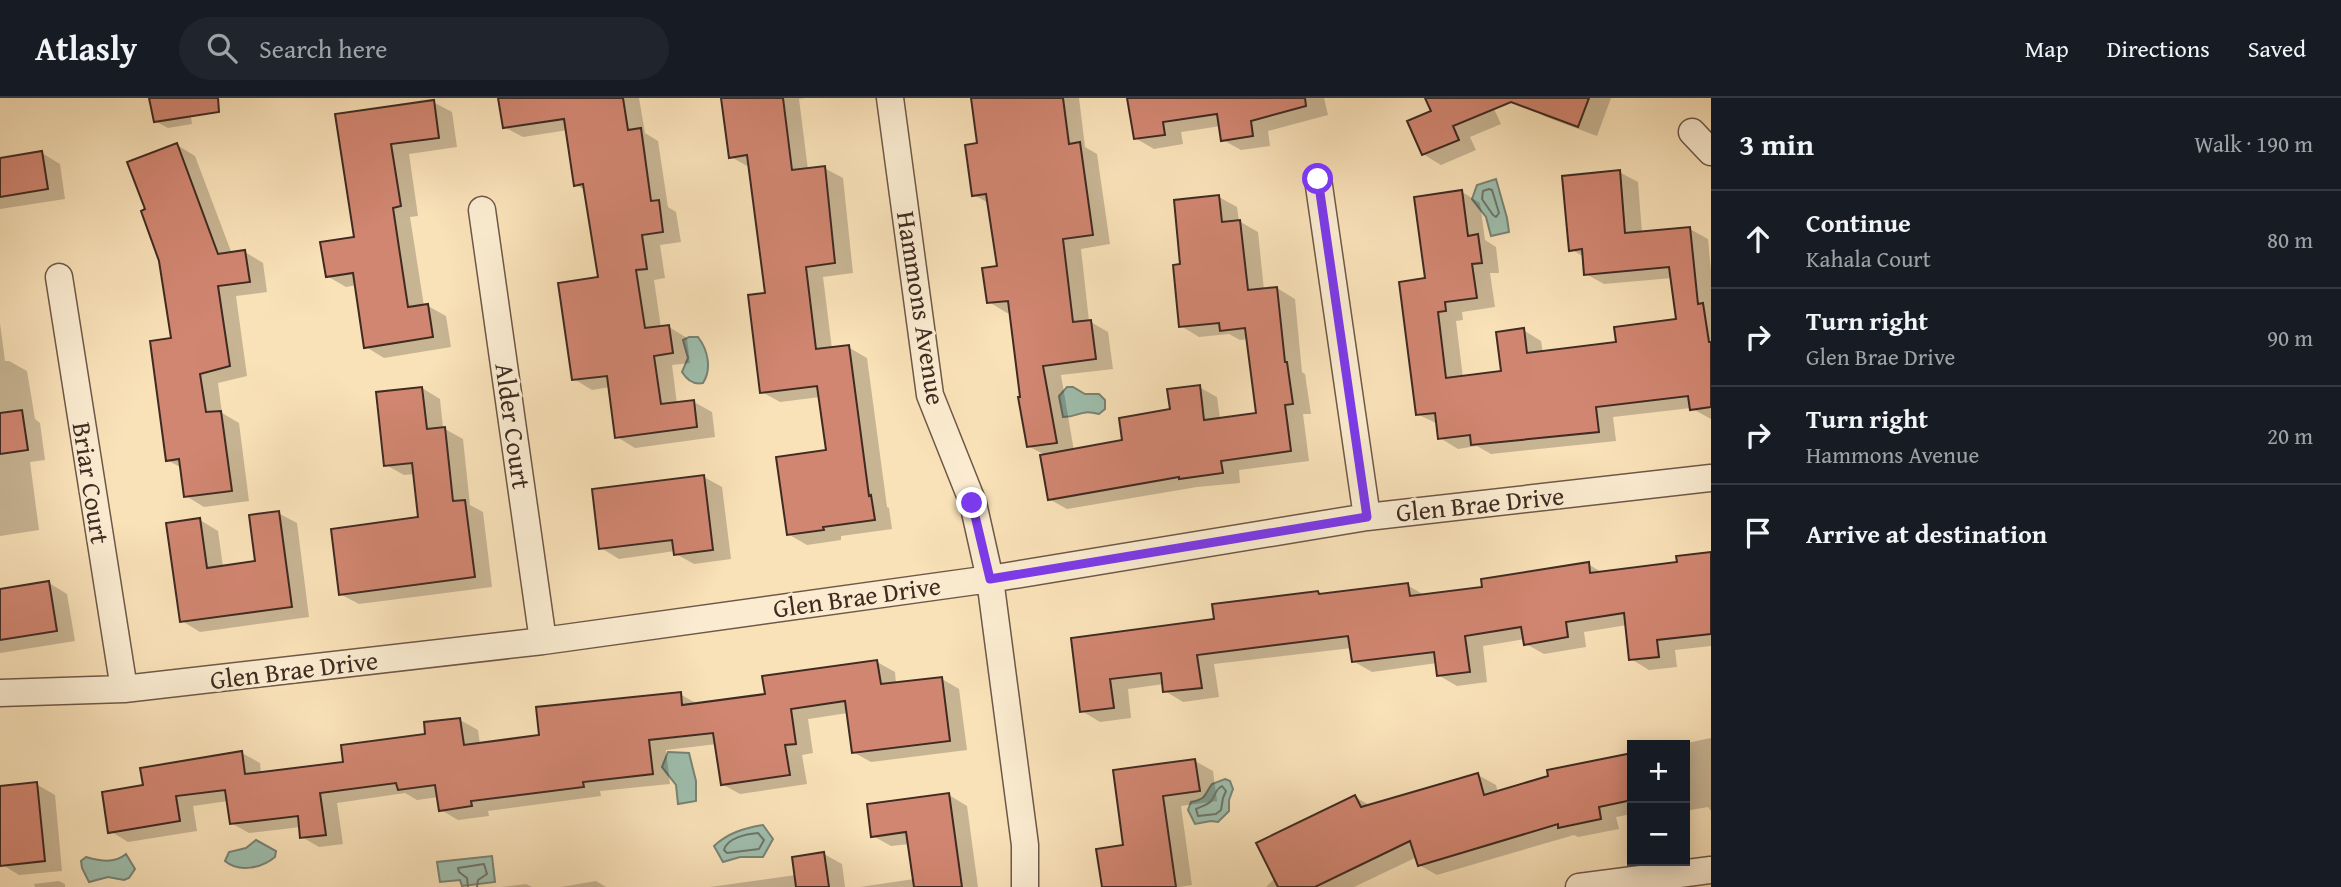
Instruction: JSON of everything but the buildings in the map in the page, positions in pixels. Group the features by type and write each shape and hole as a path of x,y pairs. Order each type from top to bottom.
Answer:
{"street":[{"name":"Hammons Avenue","path":"890,98 930,395 972,503 990,579 1025,845 1025,887"},
{"path":"1692,132 1711,152"},
{"path":"1318,179 1367,517"},
{"name":"Alder Court","path":"482,211 543,641"},
{"name":"Briar Court","path":"59,276 124,689"},
{"name":"Glen Brae Drive","path":"0,693 124,689 543,641 990,579 1367,517 1711,478"},
{"path":"1579,887 1711,870"}],"water":[{"path":"1496,179 1509,232 1491,236 1486,217 1472,199 1477,185"},
{"path":"698,337 706,354 708,366 703,383 691,381 682,372 688,358 683,340"},
{"path":"1067,387 1073,387 1085,394 1099,394 1105,400 1105,409 1099,414 1087,412 1063,417 1059,396"},
{"path":"668,752 689,753 696,781 696,801 678,804 676,785 662,767"},
{"path":"1225,779 1230,781 1233,789 1229,811 1218,822 1195,824 1188,810 1191,802 1203,798 1212,784"},
{"path":"763,825 773,839 763,857 740,857 723,862 714,846 737,832"},
{"path":"256,840 276,851 275,857 250,868 237,867 225,861 229,852 246,848"},
{"path":"126,854 135,869 129,878 124,880 108,877 89,882 81,861 86,857 112,860"},
{"path":"492,856 495,882 462,886 460,880 440,882 437,862"}],"route":[{"path":"972,503 990,579 1367,517 1318,179"}]}
